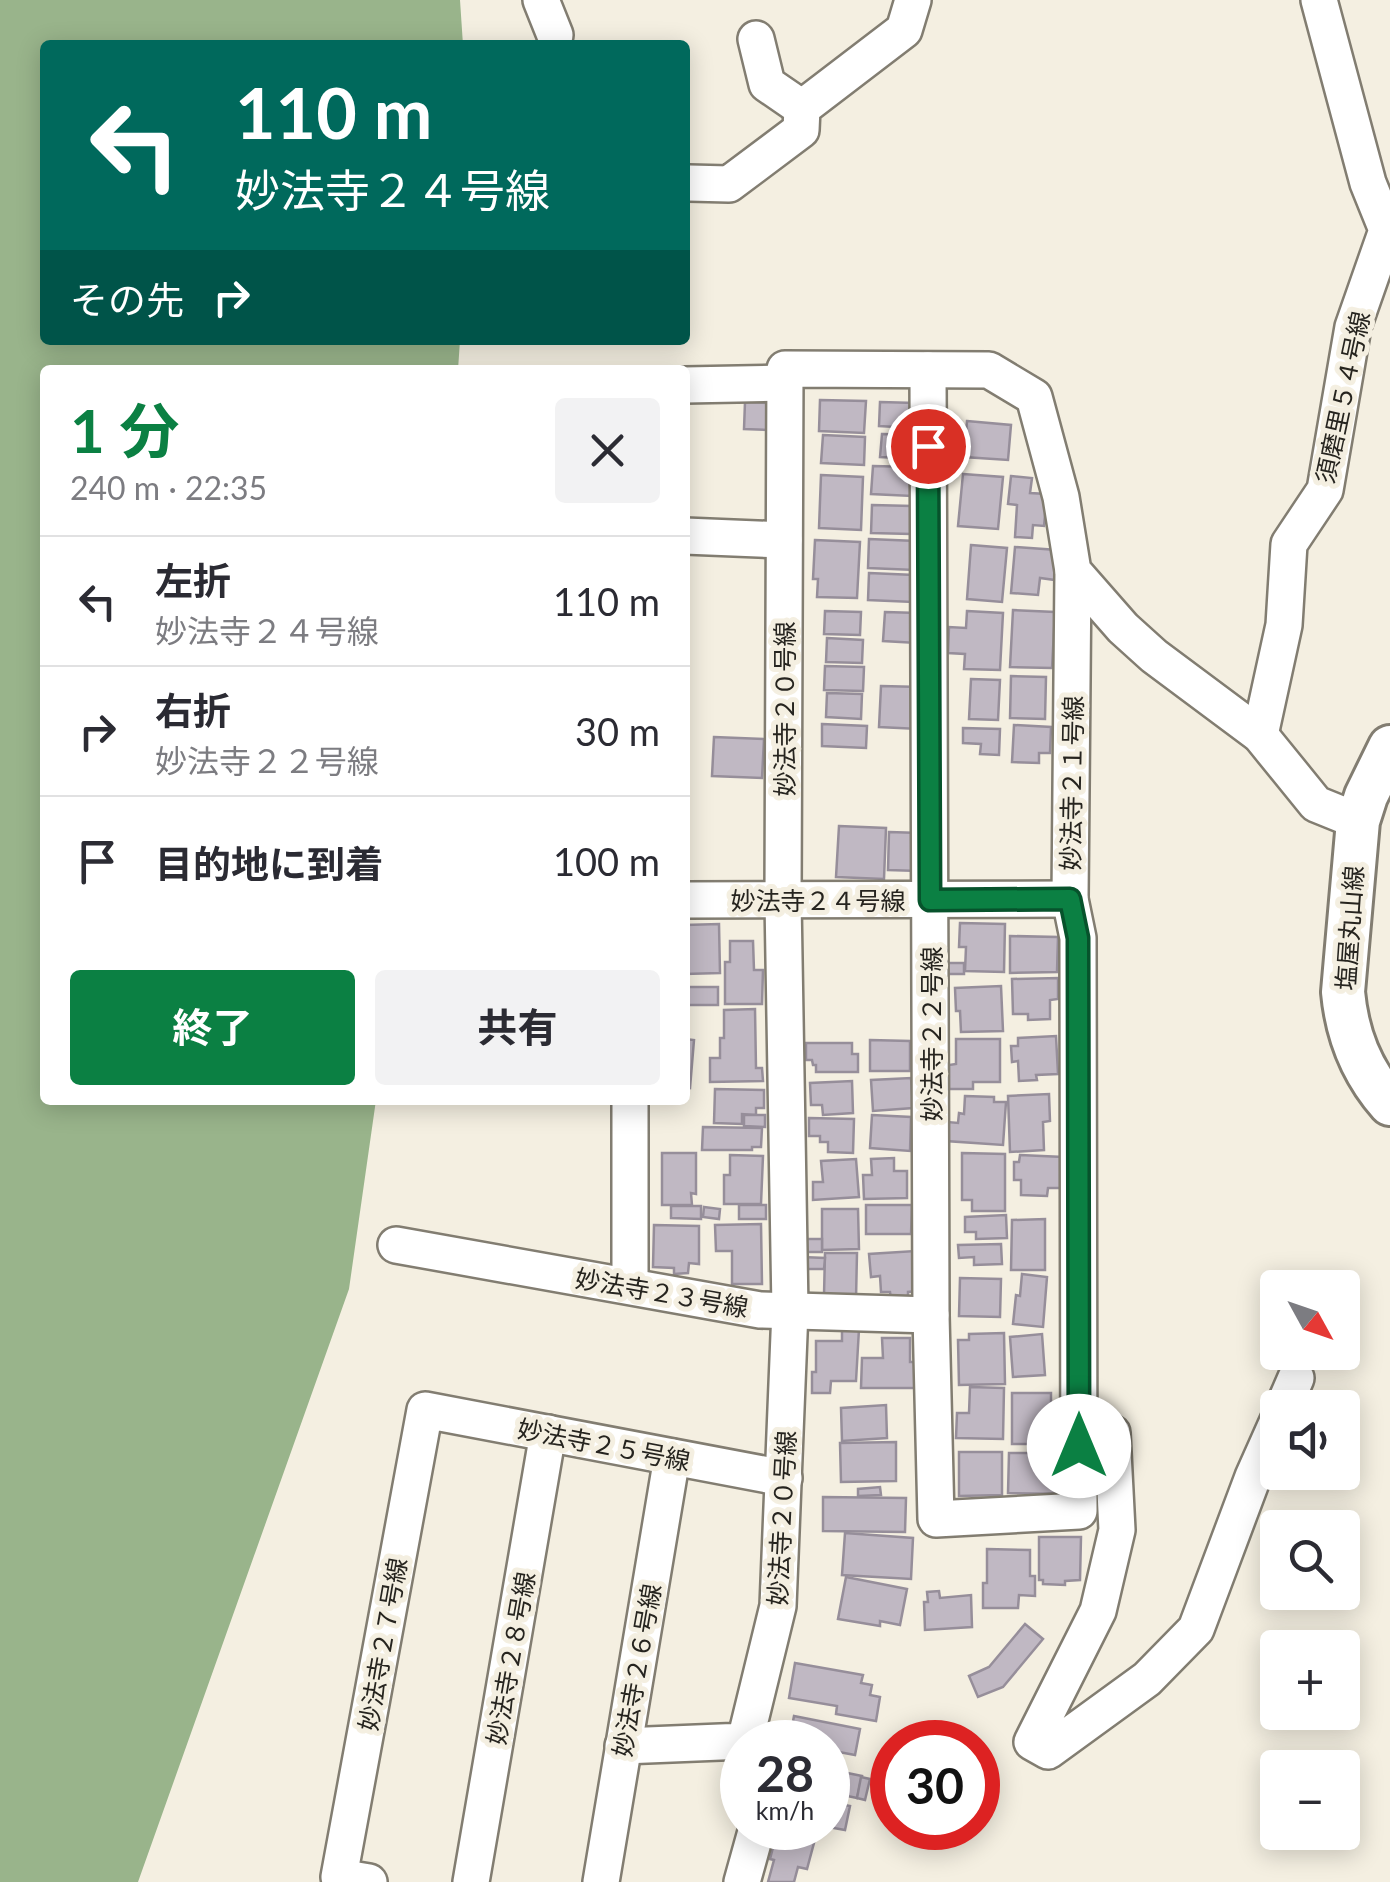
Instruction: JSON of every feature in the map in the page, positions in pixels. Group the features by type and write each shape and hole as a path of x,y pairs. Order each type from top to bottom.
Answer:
{"street":[{"path":"541,0 554,34"},
{"path":"690,183 729,184 801,130 802,108 904,30 913,0"},
{"name":"須磨里５４号線","path":"1260,735 1284,625 1289,544 1325,490 1353,327 1387,230 1368,183 1318,0"},
{"path":"756,39 768,84 802,108"},
{"path":"690,385 785,383 785,369 989,370 1034,396 1061,497 1073,571 1123,628 1154,656 1260,735 1316,804 1358,821"},
{"name":"妙法寺２２号線","path":"928,370 936,1518"},
{"name":"妙法寺２０号線","path":"750,1720 778,1606 790,1310 783,900 785,383"},
{"path":"690,536 784,540"},
{"name":"妙法寺２１号線","path":"936,1518 1079,1511 1078,938 1070,899 1073,571"},
{"name":"塩屋丸山線","path":"1390,747 1358,821 1344,974 1346,1018 1353,1045 1371,1080 1390,1104"},
{"name":"妙法寺２４号線","path":"690,900 1070,899"},
{"path":"630,1105 630,1286"},
{"name":"妙法寺２３号線","path":"396,1245 760,1310 932,1315"},
{"name":"妙法寺２５号線","path":"425,1410 784,1478"},
{"name":"妙法寺２７号線","path":"354,1880 425,1410"},
{"path":"1079,1414 1112,1433 1117,1530 1098,1611 1032,1742 1048,1750 1147,1679 1196,1629 1260,1462"},
{"name":"妙法寺２８号線","path":"471,1882 548,1433"},
{"name":"妙法寺２６号線","path":"601,1882 672,1458"},
{"name":"妙法寺２０号線","path":"623,1746 720,1743"},
{"path":"742,1882 751,1850"}],"green space":[{"path":"0,0 460,0 463,40 40,40 40,345 460,345 458,365 40,365 40,1105 375,1105 349,1289 138,1882 0,1882"}],"building":[{"path":"820,400 866,401 864,433 819,431"},
{"path":"745,402 771,403 770,430 744,429"},
{"path":"880,402 915,403 914,428 879,426"},
{"path":"967,421 1011,425 1008,460 964,457"},
{"path":"882,434 920,435 919,459 880,457"},
{"path":"823,435 865,437 864,465 821,463"},
{"path":"873,466 913,467 912,496 871,494"},
{"path":"963,474 1003,477 998,529 958,526"},
{"path":"821,475 863,477 861,530 819,528"},
{"path":"1011,476 1032,478 1030,493 1047,494 1044,526 1033,525 1032,538 1015,537 1017,505 1008,504"},
{"path":"872,505 912,506 911,534 871,533"},
{"path":"869,539 916,541 915,570 868,568"},
{"path":"815,540 860,542 857,598 817,597 818,579 813,579"},
{"path":"971,545 1007,548 1002,602 967,599"},
{"path":"1015,547 1057,550 1055,580 1040,578 1038,595 1011,593"},
{"path":"869,573 914,575 913,602 868,600"},
{"path":"1013,610 1055,612 1052,668 1010,667"},
{"path":"825,611 861,612 860,635 824,634"},
{"path":"967,611 1003,613 1000,670 964,669 965,654 948,653 949,627 966,628"},
{"path":"885,612 918,613 917,643 883,641"},
{"path":"827,638 863,640 862,663 826,662"},
{"path":"825,666 864,667 863,691 824,690"},
{"path":"1011,676 1046,677 1045,719 1010,718"},
{"path":"971,679 1000,680 998,720 969,719"},
{"path":"881,686 921,687 919,729 879,727"},
{"path":"827,693 862,694 861,719 826,717"},
{"path":"822,724 867,726 866,748 822,746"},
{"path":"1014,725 1051,727 1050,753 1039,753 1039,763 1012,762"},
{"path":"963,728 1000,729 999,755 980,754 981,744 963,743"},
{"path":"714,737 764,739 762,778 712,776"},
{"path":"839,826 886,828 884,879 836,877"},
{"path":"889,832 920,833 919,871 888,870"},
{"path":"960,923 1005,924 1004,972 965,971 966,947 959,947"},
{"path":"719,924 720,973 690,974 690,925"},
{"path":"1010,936 1058,937 1057,972 1010,973"},
{"path":"730,941 753,941 754,970 763,970 762,1004 725,1004 725,962 730,962"},
{"path":"944,963 964,963 964,974 944,974"},
{"path":"1058,978 1058,999 1050,1000 1050,1019 1028,1020 1028,1014 1013,1014 1012,979"},
{"path":"1001,986 1003,1031 961,1032 955,988"},
{"path":"690,987 718,987 718,1005 690,1005"},
{"path":"755,1009 756,1068 762,1068 763,1081 710,1082 710,1058 720,1058 720,1038 724,1038 724,1010"},
{"path":"1056,1036 1058,1074 1019,1081 1018,1061 1012,1062 1011,1046 1018,1046 1018,1038"},
{"path":"956,1039 1000,1039 1000,1082 973,1082 973,1089 949,1089 949,1065 956,1064"},
{"path":"690,1040 694,1040 690,1088"},
{"path":"870,1040 910,1041 910,1071 870,1071"},
{"path":"806,1043 852,1043 852,1054 858,1054 858,1072 816,1072 812,1060 806,1060"},
{"path":"911,1078 913,1108 873,1111 871,1080"},
{"path":"852,1081 853,1113 823,1115 822,1105 811,1105 810,1083"},
{"path":"715,1089 764,1090 764,1108 756,1108 756,1115 742,1114 742,1124 714,1123"},
{"path":"1049,1094 1050,1121 1043,1122 1044,1150 1010,1152 1008,1096"},
{"path":"965,1096 994,1097 994,1102 1006,1102 1003,1145 946,1141 948,1122 958,1123 959,1113 964,1114"},
{"path":"744,1115 765,1115 765,1127 744,1126"},
{"path":"872,1115 911,1117 910,1151 870,1148"},
{"path":"809,1118 854,1119 853,1153 828,1152 828,1142 820,1142 820,1136 809,1136"},
{"path":"703,1127 762,1128 761,1147 702,1150"},
{"path":"662,1153 696,1153 696,1194 691,1193 692,1205 662,1205"},
{"path":"962,1153 1005,1154 1005,1211 972,1211 972,1200 962,1200"},
{"path":"730,1155 763,1156 761,1204 724,1204 724,1175 730,1175"},
{"path":"1020,1155 1063,1157 1061,1188 1048,1188 1047,1196 1021,1195 1021,1180 1014,1180 1014,1162 1019,1162"},
{"path":"894,1158 894,1171 907,1171 907,1198 864,1199 863,1175 872,1175 871,1159"},
{"path":"856,1159 859,1197 813,1200 813,1182 823,1182 821,1161"},
{"path":"739,1205 766,1205 766,1219 739,1219"},
{"path":"866,1205 912,1205 911,1234 866,1234"},
{"path":"671,1206 701,1206 701,1219 671,1218"},
{"path":"704,1207 720,1209 719,1219 703,1217"},
{"path":"822,1209 858,1209 859,1249 822,1250"},
{"path":"1006,1215 1007,1238 976,1239 976,1232 965,1232 965,1217"},
{"path":"1045,1219 1045,1270 1011,1270 1012,1220"},
{"path":"761,1224 762,1284 732,1284 732,1251 716,1251 715,1225"},
{"path":"654,1225 699,1226 699,1264 689,1263 688,1273 674,1274 674,1268 653,1267"},
{"path":"802,1239 822,1239 822,1252 802,1252"},
{"path":"1001,1244 1002,1264 974,1265 974,1257 959,1258 958,1245"},
{"path":"915,1251 918,1291 908,1292 908,1298 891,1299 890,1292 881,1292 880,1276 871,1277 869,1254"},
{"path":"825,1253 857,1253 856,1299 824,1295"},
{"path":"802,1257 825,1258 824,1269 802,1269"},
{"path":"1022,1274 1047,1277 1043,1327 1013,1324"},
{"path":"960,1278 1001,1279 1000,1317 959,1316"},
{"path":"842,1329 859,1329 856,1381 831,1381 830,1393 812,1393 816,1341 842,1341"},
{"path":"1004,1333 1005,1384 959,1385 958,1340 969,1340 969,1334"},
{"path":"1042,1334 1045,1375 1013,1377 1010,1337"},
{"path":"882,1338 910,1338 910,1362 916,1362 916,1388 861,1388 862,1358 883,1358"},
{"path":"970,1387 1004,1388 1003,1439 956,1438 957,1413 969,1413"},
{"path":"1012,1393 1051,1393 1051,1431 1034,1431 1034,1444 1012,1444"},
{"path":"886,1405 887,1438 842,1441 841,1408"},
{"path":"896,1442 896,1481 841,1482 840,1443"},
{"path":"959,1452 1002,1452 1002,1495 959,1496"},
{"path":"1009,1453 1067,1453 1067,1494 1008,1493"},
{"path":"880,1487 881,1495 858,1496 858,1489"},
{"path":"823,1497 906,1498 905,1532 823,1531"},
{"path":"845,1533 913,1538 911,1579 842,1575"},
{"path":"1039,1537 1081,1537 1080,1580 1065,1581 1065,1585 1043,1584 1039,1580"},
{"path":"987,1549 1030,1550 1035,1596 1019,1595 1018,1608 983,1608"},
{"path":"846,1577 907,1589 900,1625 838,1619"},
{"path":"939,1591 940,1598 971,1595 972,1627 925,1630 927,1592"},
{"path":"1025,1624 1043,1639 1003,1687 978,1697 969,1676 989,1667"},
{"path":"795,1663 863,1675 861,1683 872,1685 870,1695 880,1697 876,1720 836,1714 837,1706 789,1698"},
{"path":"850,1727 860,1729 855,1755 850,1754"},
{"path":"850,1774 862,1776 857,1798 850,1797"},
{"path":"861,1777 870,1779 865,1800 857,1798"},
{"path":"772,1850 812,1850 807,1869 798,1867 794,1882 768,1882 774,1860 770,1859"}],"route":[{"path":"928,446 930,900 1070,899 1078,938 1079,1446"}]}
